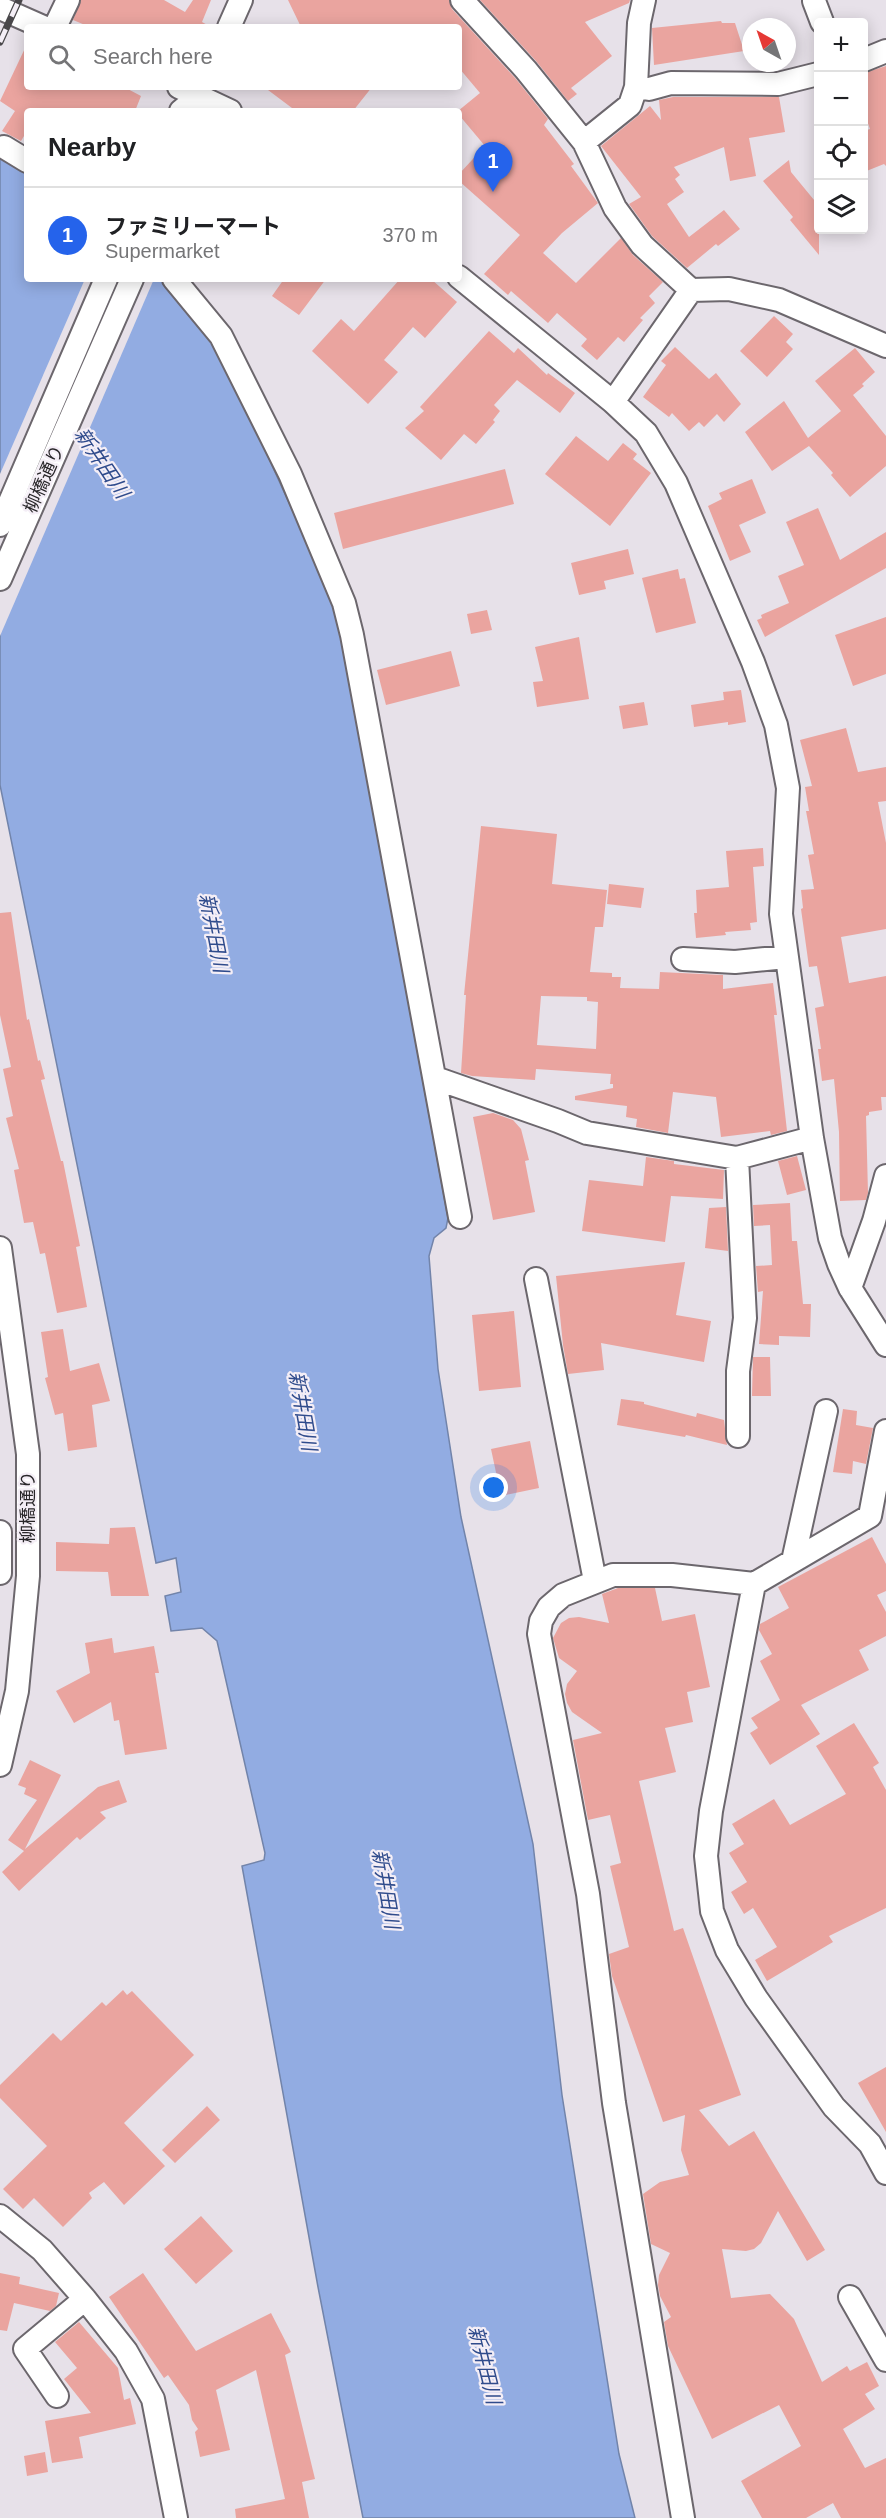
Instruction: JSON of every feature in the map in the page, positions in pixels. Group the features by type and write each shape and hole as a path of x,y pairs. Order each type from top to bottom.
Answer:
{"street":[{"path":"57,24 69,0"},
{"path":"230,24 241,0"},
{"path":"462,0 526,70 584,142 615,208 642,245 691,290 729,289 780,300 886,346"},
{"path":"584,142 630,105 636,87 639,23 644,0"},
{"path":"0,8 36,24"},
{"path":"868,58 886,51"},
{"path":"636,87 649,89 672,83 778,84 814,75"},
{"path":"184,108 195,95 223,108"},
{"path":"4,147 24,159"},
{"path":"462,279 613,402 646,434 676,483 753,662 777,725 788,788 781,914 812,1138 830,1238 850,1288 886,1345"},
{"name":"柳橋通り","path":"0,525 105,282"},
{"name":"柳橋通り","path":"0,579 131,282"},
{"path":"176,282 221,336 290,474 344,603 352,635 460,1217"},
{"path":"613,402 691,290"},
{"path":"683,959 735,962 786,957"},
{"path":"435,1078 587,1133 737,1158 812,1138"},
{"path":"737,1158 745,1318 738,1371 738,1436"},
{"path":"850,1288 874,1221 886,1176"},
{"name":"柳橋通り","path":"0,1248 6,1325 28,1454 28,1576 17,1691 0,1765"},
{"path":"536,1279 595,1581"},
{"path":"793,1561 826,1411"},
{"path":"684,2518 614,2103 588,1894 538,1634 541,1620 549,1607 563,1594 595,1581 613,1575 672,1575 754,1584 878,1517 886,1431"},
{"name":"柳橋通り","path":"0,1532 0,1573"},
{"path":"754,1584 711,1811 706,1856 712,1911 727,1950 756,1998 834,2107 870,2144 886,2173"},
{"path":"0,2216 42,2250 86,2299 126,2351 153,2399 176,2518"},
{"path":"850,2296 886,2360"},
{"path":"57,2396 26,2349 86,2299"}],"water":[{"name":"新井田川","path":"0,153 24,166 24,282 166,282 215,340 335,604 448,1218 446,1228 434,1238 429,1256 438,1369 461,1517 533,1844 562,2095 619,2454 635,2518 363,2518 318,2287 242,1866 264,1860 265,1853 217,1641 202,1628 171,1631 165,1596 181,1592 176,1558 156,1563 0,785"}],"pier":[{"path":"84,282 153,282 0,636 0,474"}],"building":[{"path":"81,0 164,0 185,12 193,0 211,0 202,22 206,24 83,24 73,20"},
{"path":"288,0 449,0 452,9 516,79 548,119 544,125 574,164 571,166 598,203 562,233 543,253 576,283 621,238 633,255 663,282 649,296 655,303 640,318 643,320 624,342 618,337 597,360 581,346 587,339 557,313 548,323 511,291 508,295 484,274 520,235 462,184 462,171 485,146 462,119 462,108 480,93 462,72 462,24 300,24"},
{"path":"480,0 630,0 629,3 585,22 612,56 571,88 577,94 568,101 536,61"},
{"path":"721,21 722,23 735,23 742,51 654,65 652,28"},
{"path":"24,50 24,90 130,90 141,96 136,108 24,108 24,136 21,141 2,131 15,111 0,101"},
{"path":"886,66 886,166 884,164 868,170 868,130 870,129 868,123 868,72"},
{"path":"268,90 370,90 355,108 292,108"},
{"path":"673,97 779,97 785,132 749,138 756,176 730,181 724,147 674,167 680,175 675,179 684,192 667,204 689,237 724,210 740,229 718,246 716,244 687,268 652,236 629,204 641,197 601,146 650,106 661,120 659,100"},
{"path":"789,160 791,172 814,200 814,234 819,234 819,255 790,220 793,217 763,181"},
{"path":"282,282 324,282 299,315 272,296"},
{"path":"397,282 434,282 457,302 425,338 413,327 384,360 398,372 368,404 312,351 341,319 354,331"},
{"path":"774,316 793,334 786,342 793,349 767,377 740,351"},
{"path":"489,331 514,353 518,348 547,375 548,373 575,393 560,413 517,380 494,405 500,411 493,420 495,422 476,444 464,434 441,460 405,428 424,411 420,407"},
{"path":"675,347 709,379 716,373 741,404 724,422 717,414 704,427 699,422 689,431 672,413 669,417 643,397 666,365 661,361"},
{"path":"855,348 875,372 853,395 886,436 886,466 850,497 809,446 772,471 745,432 784,401 808,438 841,411 815,381"},
{"path":"576,436 608,461 623,443 637,454 633,459 651,473 610,526 545,474"},
{"path":"505,469 514,504 343,549 334,513"},
{"path":"752,479 766,513 739,525 751,552 730,561 708,506 722,499 719,493"},
{"path":"818,508 840,560 886,532 886,568 765,637 757,620 762,618 761,615 789,603 778,576 804,565 786,522"},
{"path":"628,549 634,574 604,581 606,589 579,595 571,563"},
{"path":"678,569 680,579 685,578 696,623 656,633 642,578"},
{"path":"487,610 492,630 471,634 467,614"},
{"path":"886,617 886,674 853,686 835,635"},
{"path":"579,637 589,699 537,707 533,682 543,681 535,647"},
{"path":"451,651 460,686 386,705 377,670"},
{"path":"741,690 746,722 694,727 691,705 724,700 723,692"},
{"path":"644,702 648,725 623,729 619,706"},
{"path":"846,728 858,772 886,767 886,801 878,802 886,843 886,929 841,937 849,983 886,976 886,1097 881,1097 882,1110 869,1112 866,1116 868,1193 866,1200 840,1201 839,1132 834,1079 822,1081 818,1049 821,1049 815,1008 824,1006 817,966 809,967 801,909 803,908 801,890 814,889 808,855 814,854 806,811 809,811 805,787 812,786 800,740"},
{"path":"481,826 557,834 552,884 607,890 603,927 595,927 590,972 612,973 612,977 621,977 620,988 659,989 660,972 723,975 723,989 773,983 777,1015 774,1015 787,1131 771,1135 770,1131 721,1137 716,1097 673,1092 668,1133 636,1127 637,1119 626,1117 627,1106 575,1100 575,1096 613,1088 613,1084 610,1084 611,1074 536,1069 535,1080 472,1076 461,1073 466,995 464,995","holes":["541,996 587,997 587,1001 598,1002 596,1049 537,1045"]},
{"path":"763,848 764,866 753,867 757,922 750,923 751,930 696,938 694,913 697,913 696,890 729,887 726,851"},
{"path":"609,884 644,888 641,908 607,904"},
{"path":"11,912 27,1020 29,1019 38,1061 40,1060 45,1079 41,1080 61,1161 63,1161 80,1246 76,1247 87,1307 57,1313 45,1253 40,1254 33,1222 24,1223 14,1170 19,1169 6,1118 13,1116 3,1069 11,1067 0,1015 0,913"},
{"path":"493,1113 513,1120 521,1129 529,1160 525,1161 535,1212 493,1220 473,1117"},
{"path":"797,1156 806,1190 787,1195 778,1161"},
{"path":"646,1157 674,1161 674,1164 724,1170 723,1199 671,1196 665,1242 582,1231 589,1180 643,1186"},
{"path":"790,1203 792,1241 797,1241 803,1304 811,1304 810,1337 779,1336 779,1345 759,1344 763,1291 758,1292 756,1266 772,1265 770,1225 754,1226 753,1205"},
{"path":"726,1207 728,1251 705,1248 709,1208"},
{"path":"685,1262 676,1315 711,1321 704,1362 601,1343 604,1370 568,1374 556,1276"},
{"path":"514,1311 521,1387 479,1391 472,1315"},
{"path":"63,1329 70,1371 99,1363 110,1401 92,1405 97,1447 68,1451 63,1413 55,1415 45,1378 48,1377 41,1332"},
{"path":"753,1357 770,1357 771,1396 752,1396"},
{"path":"621,1399 644,1402 644,1404 696,1417 697,1413 724,1420 727,1445 686,1435 685,1437 617,1425"},
{"path":"843,1409 857,1411 856,1425 873,1428 866,1464 853,1461 852,1474 833,1472"},
{"path":"530,1441 539,1488 501,1496 491,1449"},
{"path":"135,1527 149,1596 111,1596 108,1572 56,1571 56,1542 109,1544 110,1528"},
{"path":"872,1537 886,1564 886,1591 877,1595 886,1612 886,1636 859,1650 869,1670 801,1705 820,1734 770,1765 750,1733 758,1728 751,1718 780,1700 760,1661 772,1654 759,1630 760,1624 789,1608 778,1587"},
{"path":"618,1588 655,1588 662,1621 695,1614 710,1687 687,1692 693,1722 665,1728 676,1772 639,1781 674,1931 683,1928 741,2095 699,2110 729,2146 754,2131 825,2250 807,2261 778,2211 761,2243 754,2249 746,2251 722,2249 731,2298 770,2294 794,2319 822,2382 847,2366 850,2371 867,2362 879,2386 865,2394 875,2409 843,2429 865,2468 886,2458 886,2518 841,2518 833,2503 806,2518 762,2518 741,2481 801,2446 779,2405 712,2439 668,2346 664,2322 671,2317 660,2296 658,2285 659,2275 670,2253 651,2244 643,2194 660,2182 689,2175 681,2150 685,2115 663,2122 612,1976 609,1954 629,1947 610,1866 621,1863 610,1815 588,1820 573,1740 602,1733 572,1712 567,1703 565,1694 567,1684 577,1671 559,1658 553,1638 561,1623 569,1618 579,1617 609,1623 602,1594"},
{"path":"112,1638 114,1653 154,1646 159,1673 155,1673 167,1749 125,1755 119,1720 114,1721 111,1702 74,1723 56,1691 90,1673 85,1643"},
{"path":"854,1723 879,1763 873,1767 886,1790 886,1908 829,1936 833,1942 767,1981 755,1960 777,1947 753,1908 744,1914 731,1892 747,1882 729,1853 744,1844 732,1824 774,1799 790,1825 846,1794 816,1746"},
{"path":"30,1760 61,1775 25,1849 98,1787 119,1780 127,1802 100,1812 106,1818 80,1840 77,1837 19,1891 2,1872 24,1851 8,1840 37,1800 24,1794 26,1788 18,1785"},
{"path":"123,1990 127,1995 132,1991 194,2055 124,2123 165,2166 124,2205 104,2182 89,2193 92,2198 63,2227 34,2198 23,2209 3,2189 47,2146 0,2098 0,2085 53,2033 61,2041 102,2002 106,2006"},
{"path":"886,2067 886,2132 858,2083"},
{"path":"207,2106 220,2120 175,2163 162,2150"},
{"path":"201,2216 233,2251 196,2284 164,2249"},
{"path":"0,2273 20,2277 19,2284 59,2293 56,2306 50,2311 14,2303 7,2331 0,2330"},
{"path":"143,2273 196,2351 271,2313 291,2352 285,2355 315,2479 302,2482 309,2518 236,2518 235,2509 285,2499 256,2370 216,2390 230,2450 200,2457 195,2432 198,2429 192,2420 189,2405 168,2375 164,2378 109,2297"},
{"path":"79,2322 118,2368 124,2400 130,2398 136,2424 79,2437 83,2458 52,2463 45,2421 91,2413 64,2379 77,2368 55,2342"},
{"path":"45,2452 48,2472 27,2476 24,2456"}],"railway":[{"path":"0,42 19,0"}],"place":[{"name":"ファミリーマート","path":"493,192"}]}
